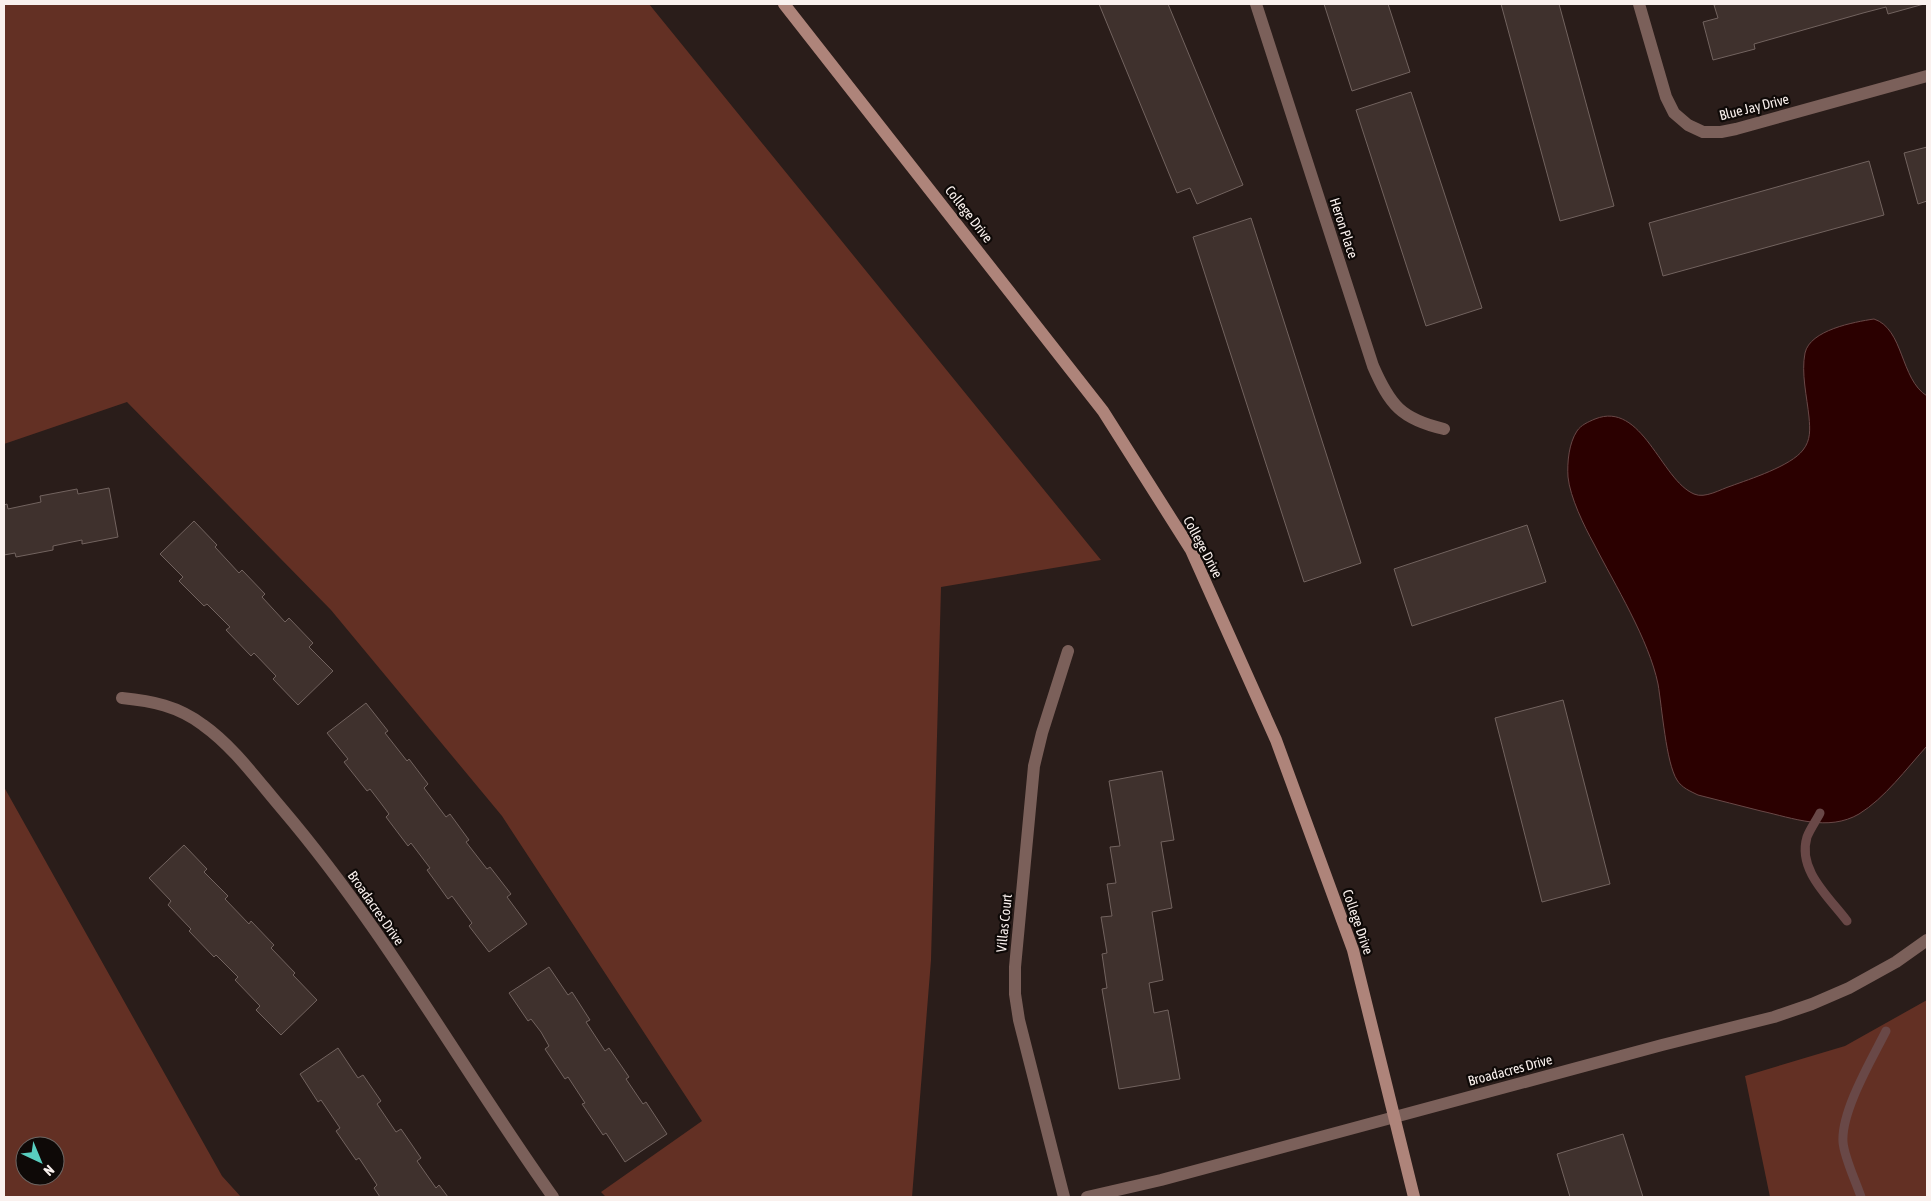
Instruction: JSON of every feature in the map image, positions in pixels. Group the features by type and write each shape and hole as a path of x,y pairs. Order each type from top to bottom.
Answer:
{"main road":[{"name":"College Drive","path":"784,4 1103,411 1191,550 1276,740 1353,950 1414,1197"}],"street":[{"name":"Heron Place","path":"1256,4 1373,366 1382,386 1394,404 1407,416 1423,424 1444,429"},
{"name":"Blue Jay Drive","path":"1639,4 1666,97 1674,113 1688,125 1702,132 1721,132 1736,129 1927,76"},
{"name":"Villas Court","path":"1064,1197 1019,1020 1015,994 1014,967 1034,766 1042,733 1068,651"},
{"name":"Broadacres Drive","path":"122,698 151,701 178,709 224,741 332,871 388,950 553,1197"},
{"name":"Broadacres Drive","path":"1086,1197 1161,1180 1394,1116 1774,1017 1850,988 1896,962 1927,940"}],"shaded area":[{"path":"4,4 649,4 1101,560 941,587 931,960 912,1197 606,1197 601,1192 702,1121 502,816 331,610 127,402 4,444"},
{"path":"1874,319 1884,324 1891,333 1912,378 1918,388 1927,396 1927,746 1878,800 1859,814 1835,822 1823,823 1798,820 1698,795 1681,785 1673,772 1667,748 1654,667 1639,631 1574,502 1568,477 1569,453 1572,441 1577,431 1585,424 1595,419 1611,416 1626,421 1638,431 1650,444 1671,474 1682,486 1694,494 1708,494 1759,476 1780,467 1797,456 1807,442 1810,426 1804,361 1809,345 1815,338 1834,328"},
{"path":"4,787 222,1176 241,1197 4,1197"},
{"path":"1927,1000 1927,1197 1770,1197 1745,1076 1845,1046"}],"building":[{"path":"1099,4 1168,4 1243,185 1197,204 1190,188 1177,193"},
{"path":"1324,4 1388,4 1410,72 1352,91"},
{"path":"1501,4 1559,4 1614,206 1560,221"},
{"path":"1924,4 1888,14 1886,7 1863,13 1754,44 1755,49 1713,60 1703,22 1718,18 1714,5"},
{"path":"1411,92 1482,308 1426,326 1356,110"},
{"path":"1927,147 1927,201 1918,204 1904,153"},
{"path":"1869,161 1884,215 1663,276 1649,223"},
{"path":"1251,218 1361,563 1304,582 1193,237"},
{"path":"109,488 118,537 82,544 82,540 53,546 53,550 16,557 15,553 4,555 4,505 7,504 8,509 41,502 40,496 77,489 78,494"},
{"path":"194,521 217,545 215,547 239,573 242,570 265,594 262,597 285,622 289,618 313,643 309,647 333,671 298,705 273,679 276,676 254,653 251,656 226,630 230,627 207,604 204,606 179,581 183,577 160,554"},
{"path":"1527,525 1546,582 1412,626 1394,569"},
{"path":"1563,700 1610,884 1542,902 1495,718"},
{"path":"366,703 388,731 385,733 407,761 409,759 428,784 424,788 446,817 450,814 469,840 466,842 487,869 490,867 511,894 507,897 527,924 489,952 469,926 472,923 452,896 448,899 427,870 430,868 411,843 408,846 386,817 389,814 370,789 367,791 344,762 348,759 327,733"},
{"path":"1162,771 1174,840 1161,842 1172,908 1152,912 1163,980 1149,983 1154,1013 1168,1010 1180,1079 1119,1089 1102,989 1107,988 1102,954 1107,953 1101,917 1112,916 1107,884 1116,883 1110,847 1120,846 1109,781"},
{"path":"184,845 207,869 204,872 228,896 225,899 249,924 251,921 274,945 271,948 317,1000 281,1035 256,1010 260,1006 235,980 238,977 216,955 214,957 189,931 191,929 168,905 171,901 149,878"},
{"path":"549,967 568,995 572,992 590,1020 586,1022 605,1051 609,1048 629,1077 626,1079 643,1104 646,1102 667,1134 625,1162 606,1133 603,1135 582,1104 585,1103 568,1077 565,1079 545,1049 549,1046 541,1032 531,1019 528,1021 509,993"},
{"path":"338,1048 358,1078 363,1075 381,1101 377,1104 396,1132 401,1129 421,1158 417,1161 436,1188 439,1185 448,1197 380,1197 374,1188 377,1185 359,1158 356,1160 336,1131 340,1128 321,1100 318,1102 300,1074"},
{"path":"1623,1134 1643,1197 1570,1197 1557,1154"}],"waterway":[{"path":"1820,813 1807,837 1806,861 1816,882 1847,921"},
{"path":"1861,1197 1846,1155 1843,1142 1844,1129 1858,1085 1886,1031"}]}
